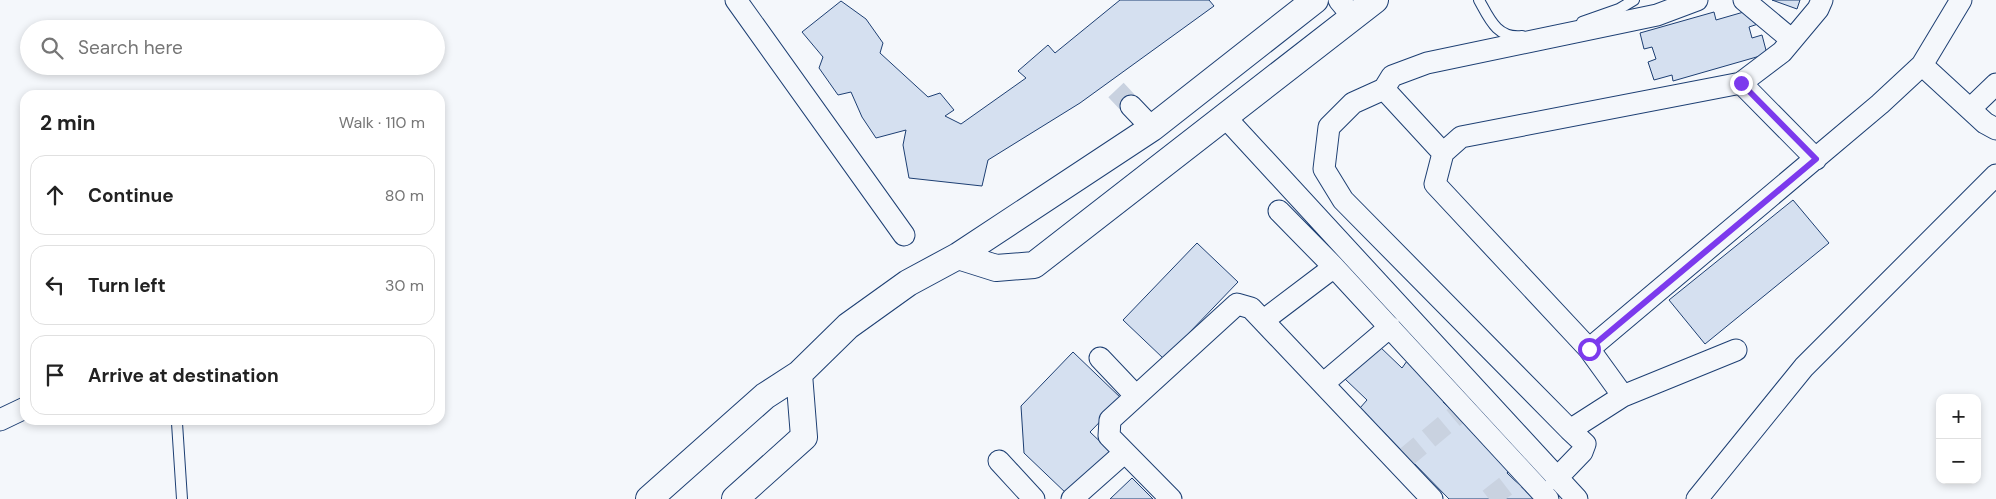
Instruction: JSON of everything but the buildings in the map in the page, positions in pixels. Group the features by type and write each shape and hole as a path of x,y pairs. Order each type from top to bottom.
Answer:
{"street":[{"path":"736,0 904,234"},
{"path":"649,499 765,396 799,374 848,326 908,283 958,256 1152,128 1315,0"},
{"path":"958,256 996,268 1034,265 1225,117 1346,9 1375,0"},
{"path":"1556,478 1582,452 1585,444 1343,200 1324,170 1330,127 1353,103 1384,89 1392,76 1427,62 1657,15 1697,0"},
{"path":"1744,0 1792,40"},
{"path":"1623,396 1589,349 1435,184 1443,153 1461,137 1741,83 1782,52 1818,9 1822,0"},
{"path":"1589,349 1816,159 1922,65 1960,0"},
{"path":"1922,65 1985,123 1996,129"},
{"path":"1741,83 1816,159"},
{"path":"1970,109 1996,84"},
{"path":"1384,89 1443,153"},
{"path":"1131,106 1152,128"},
{"path":"1225,117 1576,499"},
{"path":"1696,499 1804,367 1996,175"},
{"path":"1279,211 1390,328 1520,475 1548,499"},
{"path":"1264,320 1334,267"},
{"path":"1171,499 1109,436 1110,420 1237,304 1252,308 1264,320 1401,461 1432,499"},
{"path":"1324,383 1390,328"},
{"path":"1570,430 1623,396 1736,350"},
{"path":"1100,358 1136,396"},
{"path":"735,499 804,438 799,374"},
{"path":"0,420 20,410"},
{"path":"1072,499 1124,453"},
{"path":"999,461 1034,499"}],"lane":[{"path":"1479,0 1494,27 1504,34 1518,37 1582,22 1619,9 1634,0"},
{"path":"177,425 182,499"}],"tunnel":[{"path":"1116,90 1131,106"},
{"path":"1404,459 1459,413"},
{"path":"1489,499 1516,478"}],"route":[{"path":"1589,349 1816,159 1741,83"}]}
